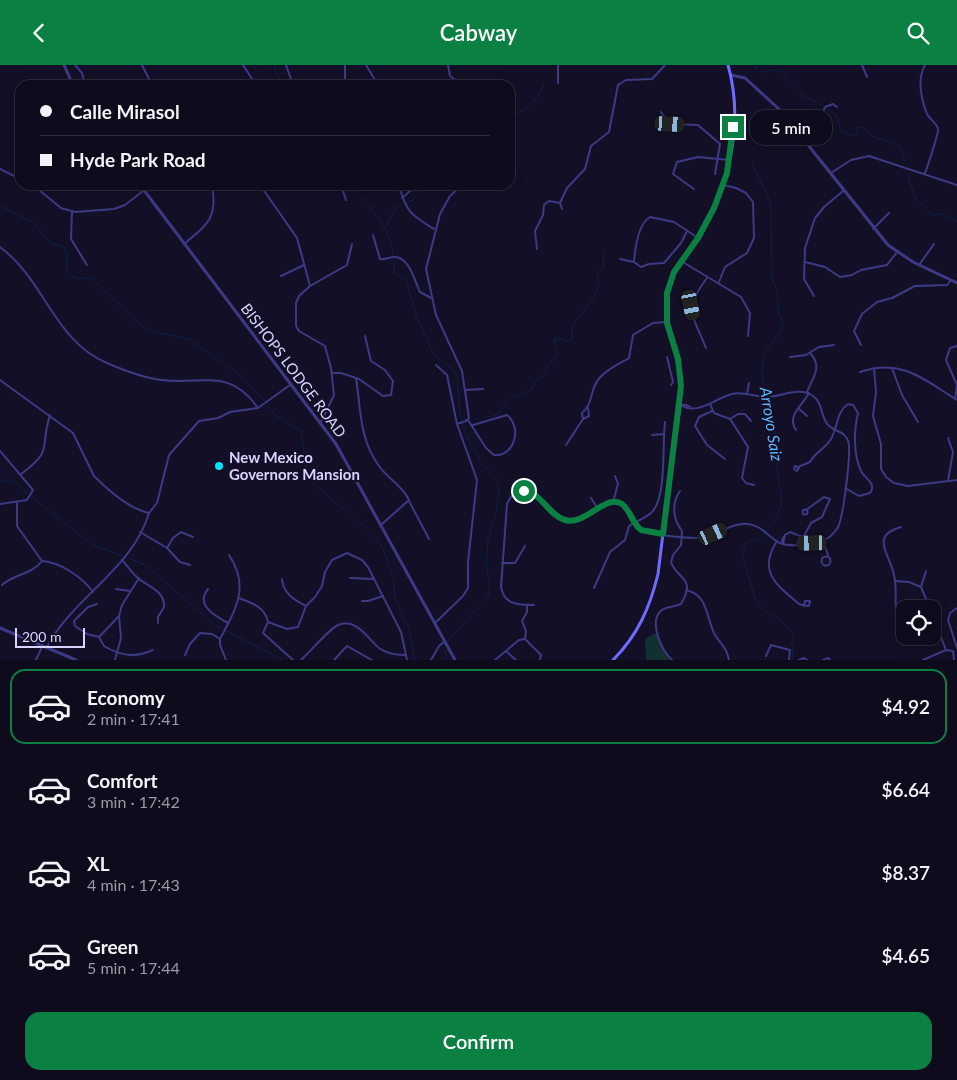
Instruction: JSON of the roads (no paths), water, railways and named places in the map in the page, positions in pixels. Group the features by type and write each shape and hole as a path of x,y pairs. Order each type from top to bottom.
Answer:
{"main road":[{"path":"613,660 630,641 649,606 658,573 680,405 677,354 667,323 667,293 674,272 698,238 724,185 730,160 735,112 728,65"}],"street":[{"path":"64,65 71,80"},
{"path":"75,65 82,73 84,80"},
{"path":"142,65 150,80"},
{"path":"243,65 253,80"},
{"path":"286,65 291,80"},
{"path":"345,65 345,80"},
{"path":"366,65 375,80"},
{"path":"448,65 450,76 455,80"},
{"path":"558,65 558,83"},
{"path":"562,209 560,203 568,188 584,171 591,146 609,133 618,85 626,80 652,79 665,65"},
{"path":"862,65 867,77"},
{"path":"924,174 930,162 931,150 939,135 938,127 928,115 919,80 925,65"},
{"path":"731,75 745,78 774,103 873,229 896,252 957,283"},
{"path":"793,126 806,116 822,115 825,107 829,105 833,104 837,107"},
{"path":"661,112 670,124 698,125 708,131 720,144 715,174"},
{"path":"694,189 673,174 677,162 698,157 730,160"},
{"path":"830,173 851,160 869,157 957,185"},
{"path":"0,169 15,176"},
{"path":"719,282 725,267 747,253 754,238 753,202 746,193 724,185"},
{"path":"39,190 60,207 72,212 101,212 116,209 144,190"},
{"name":"BISHOPS LODGE ROAD","path":"144,190 321,422 348,463 455,660"},
{"path":"184,244 206,226 213,216 215,203 213,190"},
{"path":"264,190 298,239 310,286"},
{"path":"343,190 346,200"},
{"path":"400,190 404,207 412,215 434,229"},
{"path":"402,198 411,190"},
{"path":"457,190 450,196 434,229 426,269 431,298 438,321 459,364 465,390 468,419 486,448 496,456 504,453 517,434 514,423 506,415 473,425"},
{"path":"814,296 804,279 806,248 816,218 824,207 843,191"},
{"path":"537,249 535,231 544,213 544,205 549,201 560,203"},
{"path":"72,212 71,239 87,265"},
{"path":"873,229 889,213"},
{"path":"634,262 635,250 643,223 648,217 672,221 698,238"},
{"path":"620,259 634,262 641,267 666,263 681,243 687,231"},
{"path":"373,235 380,259 394,257 400,259 415,278 420,293 431,298"},
{"path":"321,422 333,399 332,373 325,346 299,331 296,326 296,303 299,295 310,286 347,265 352,244"},
{"path":"919,265 934,244"},
{"path":"0,247 14,259 76,345 93,357 160,381 206,379 238,386 258,408"},
{"path":"805,262 825,267 840,277 887,265 896,252"},
{"path":"681,261 732,289 747,305 751,323 748,336"},
{"path":"281,276 304,265"},
{"path":"706,348 691,305 693,297 708,277"},
{"path":"860,345 854,331 859,318 872,305 915,286 947,285 951,280"},
{"path":"566,445 583,419 588,416 588,408 595,385 601,376 629,359 633,335 653,323 667,323"},
{"path":"332,373 356,378 384,397 390,396 394,385 392,377 372,361 365,336"},
{"path":"790,357 811,353 819,347 834,345"},
{"path":"956,399 956,385 946,360 950,348 957,346"},
{"path":"796,430 793,425 793,417 808,393 818,368 817,362 811,353"},
{"path":"667,357 673,382 671,385"},
{"path":"436,365 447,375 457,424 477,480 468,563 468,586 464,595 436,623"},
{"path":"860,372 874,368 892,367 917,375 956,399"},
{"path":"892,367 902,395 918,422"},
{"path":"874,368 876,391 873,416 881,444 880,464 883,473 890,481 904,486 957,480"},
{"path":"356,378 364,438 378,465 390,479 405,491 429,539"},
{"path":"0,381 73,433 99,481 130,505 149,513"},
{"path":"673,382 680,382"},
{"path":"46,649 65,619 123,561 149,513 157,503 169,455 199,421 218,419 230,412 258,408 292,383"},
{"path":"747,394 749,383"},
{"path":"465,390 483,389"},
{"path":"534,605 514,604 503,595 501,587 507,529 505,520 507,504 515,493 524,491 532,493 557,516 568,521 580,519 613,502 624,506 634,523 642,530 663,534 705,537 742,524 754,525 783,544 823,541 831,536 839,525 849,443 844,434 827,423 819,401 808,393 798,391 772,397 731,394 701,408 685,408 680,405"},
{"path":"710,404 712,411"},
{"path":"798,467 810,462 813,456 828,443 835,429 840,411 848,404 857,409 858,413 854,430 860,467 872,483 873,489 870,493 860,496 845,488"},
{"path":"583,419 582,413 588,408"},
{"path":"798,408 807,417"},
{"path":"725,459 707,445 695,426 699,417 712,411 730,419 748,447 742,478 746,483 754,485"},
{"path":"730,419 738,414 746,415 751,421"},
{"path":"21,474 35,464 44,451 50,415"},
{"path":"457,424 468,419"},
{"path":"594,588 609,554 625,540 628,527 651,513 658,503 665,447 665,423"},
{"path":"652,435 664,434"},
{"path":"948,438 953,452 948,481"},
{"path":"0,451 32,487 33,493 27,500 17,503 0,504"},
{"path":"613,502 618,484 615,476"},
{"path":"672,660 657,632 655,620 662,610 681,604 686,590 686,581 673,567 671,561 681,545 682,530 674,517 676,497 680,491"},
{"path":"783,544 785,535 790,532 800,537 806,535 811,523 822,517 830,499 824,497 806,509"},
{"path":"591,498 598,509"},
{"path":"382,524 409,500"},
{"path":"17,503 18,526 42,561 67,570 93,592"},
{"path":"896,611 895,581 884,547 884,538 890,530 902,527"},
{"path":"140,532 167,547 180,562 190,565"},
{"path":"167,547 173,538 181,532 193,537"},
{"path":"777,541 770,553 770,574 774,582 799,604 804,606"},
{"path":"823,541 828,556"},
{"path":"502,563 515,563 525,546"},
{"path":"268,622 287,629 298,627 306,606 322,586 325,572 332,559 347,553 362,560 374,579 401,632 407,660"},
{"path":"226,660 220,645 220,639 239,598 239,573 229,555"},
{"path":"2,585 12,578 31,571 42,561"},
{"path":"123,561 139,579 157,590 164,601 158,623"},
{"path":"926,571 921,587 926,600"},
{"path":"350,577 374,579"},
{"path":"115,660 122,638 119,616 122,605 139,579"},
{"path":"282,579 282,586 289,595 306,606"},
{"path":"895,581 909,582 921,587"},
{"path":"116,589 130,591"},
{"path":"208,589 205,593 204,603 207,609 227,625"},
{"path":"686,590 696,593 704,603 714,635 725,645 729,660"},
{"path":"362,601 383,597"},
{"path":"239,598 260,608 266,615 268,622 264,633 293,660"},
{"path":"97,603 88,607 74,621 75,626 79,630 99,637 104,646 117,653 137,656 153,650"},
{"path":"525,639 526,631 522,621 527,613 527,605"},
{"path":"954,660 953,651 956,647 948,620 950,613 957,608"},
{"path":"99,637 119,616"},
{"path":"301,660 338,625 351,624 360,629 380,648 392,654 405,655"},
{"path":"0,628 46,649 76,660"},
{"path":"185,655 190,644 200,633 212,634 220,639"},
{"path":"941,638 946,650"},
{"path":"495,660 519,640 525,639"},
{"path":"525,639 541,655 540,660"},
{"path":"431,660 439,645 445,641"},
{"path":"766,656 771,645 790,650 789,660"},
{"path":"335,660 347,646 372,660"},
{"path":"36,660 42,647"},
{"path":"923,660 946,650 953,651"},
{"path":"506,651 516,660"},
{"path":"799,660 804,658 806,660"},
{"path":"822,660 828,658 830,660"}],"waterway":[{"path":"253,65 261,80"},
{"path":"276,65 274,70 281,80"},
{"path":"756,65 756,69 760,72 778,70 784,73 800,92 837,116 841,132 855,136 859,127 865,128 872,136 900,146 905,162"},
{"path":"515,114 531,104 544,84"},
{"name":"Arroyo Saiz","path":"752,163 771,206 772,278 777,290 779,315 783,321 781,330 764,353 762,368 763,383 775,430 777,469 782,501 778,515 759,541 748,541 742,555 755,598 765,611 781,620 794,635 792,660"},
{"path":"907,172 915,198 932,215 941,214 957,221"},
{"path":"356,190 383,226 388,235 393,254"},
{"path":"406,203 413,200 421,190"},
{"path":"385,228 393,213 401,204"},
{"path":"0,206 33,222 50,243 64,247 67,254 66,269 71,275 77,278 92,278 139,324 154,332 189,339 241,376 266,402"},
{"path":"484,418 497,415 511,397 531,390 536,381 546,374 546,368 557,355 554,340 560,338 568,341 572,339 572,326 594,297 599,283 597,274 604,267 603,255 606,251"},
{"path":"394,260 394,272 406,281 417,318 432,351 437,358 452,368 457,376 460,413 465,433 480,461 497,480 499,491 496,512 488,540 486,565 490,586 488,596 448,641"},
{"path":"268,405 275,415 301,431 307,474 315,485 365,527 382,546 394,579 394,596 409,629 415,660"},
{"path":"467,437 475,432"},
{"path":"0,469 29,495"},
{"path":"0,481 12,482"},
{"path":"33,498 93,545 123,556"},
{"path":"128,558 145,565 215,625 283,660"},
{"path":"445,660 446,650"}],"place":[{"name":"New Mexico Governors Mansion","path":"219,466"}]}
